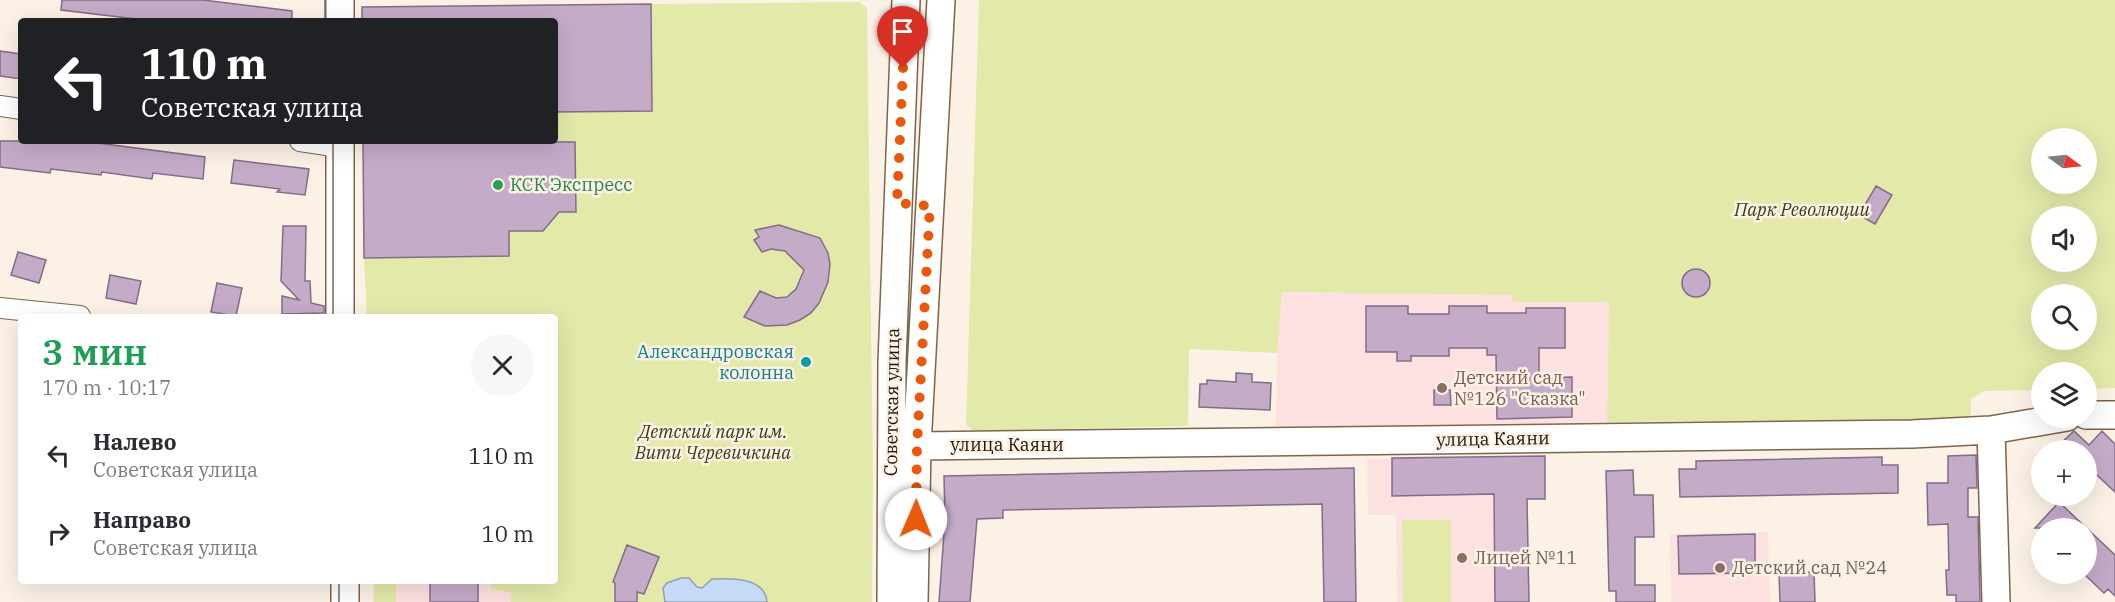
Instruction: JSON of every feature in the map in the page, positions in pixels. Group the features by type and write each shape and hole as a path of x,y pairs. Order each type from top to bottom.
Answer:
{"main road":[{"path":"340,0 340,18"},
{"name":"Советская улица","path":"891,602 892,362 906,0"},
{"name":"Советская улица","path":"914,602 917,446 941,0"},
{"path":"340,144 340,314"},
{"path":"897,203 930,206"},
{"path":"2097,415 2115,415"},
{"name":"улица Каяни","path":"917,446 1912,434 1991,430 2031,423"},
{"path":"1991,430 1996,602"},
{"path":"345,584 345,602"}],"street":[{"path":"0,106 18,109"},
{"path":"0,308 60,314"}],"shaded area":[{"name":"Детский сад №126 \"Сказка\"","path":"1282,292 1511,295 1513,302 1609,302 1607,422 1276,427 1277,353"},
{"name":"Лицей №11","path":"1545,456 1545,499 1527,500 1529,602 1397,602 1396,515 1368,515 1367,459"},
{"name":"Детский сад №24","path":"1768,532 1770,602 1671,602 1670,534"},
{"path":"373,584 490,584 491,589 511,593 511,602 373,602"}],"green space":[{"name":"Парк Революции","path":"979,0 2115,0 2115,388 2097,389 2097,362 2031,362 2031,390 1984,391 1971,399 1971,419 1607,422 1609,302 1513,302 1510,295 1282,292 1277,353 1189,349 1188,426 974,431 966,425"},
{"name":"Детский парк им. Вити Черевичкина","path":"859,2 867,8 873,480 872,602 511,602 511,593 491,589 490,584 558,584 558,314 367,314 363,144 558,144 558,112 651,111 651,4"},
{"path":"1402,520 1451,520 1451,602 1403,602"},
{"path":"374,584 396,584 396,602 374,602"}],"water":[{"path":"689,578 697,587 702,588 712,579 737,579 754,583 765,594 767,602 665,602 663,588 667,583"}],"building":[{"path":"62,0 203,0 292,11 292,18 128,18 61,10"},
{"path":"651,4 652,111 558,112 558,18 362,18 362,7"},
{"path":"0,51 18,54 18,79 0,76"},
{"path":"0,141 18,141 18,144 105,144 205,157 203,179 153,173 152,179 102,172 101,175 51,169 50,173 0,167"},
{"name":"КСК Экспресс","path":"558,142 575,142 576,212 559,212 543,231 509,231 509,256 364,258 363,144 558,144"},
{"path":"234,160 309,169 305,195 277,192 280,189 231,183"},
{"path":"1876,186 1892,195 1875,224 1859,215"},
{"path":"779,225 820,238 828,253 830,264 828,282 819,303 811,313 787,325 765,326 744,317 760,291 776,298 787,297 796,289 804,270 785,251 771,249 762,252 754,240 759,237 755,230"},
{"path":"283,226 306,226 305,281 310,281 311,303 324,306 324,313 282,314 282,296 299,300 281,281"},
{"path":"18,252 46,260 39,283 11,275"},
{"path":"1696,269 1706,273 1710,283 1706,293 1696,297 1686,293 1682,283 1686,273"},
{"path":"110,275 141,281 136,304 106,298"},
{"path":"217,283 242,288 236,314 211,312"},
{"path":"1366,306 1408,306 1408,314 1449,314 1449,306 1487,306 1487,313 1526,313 1526,308 1565,308 1565,348 1539,348 1539,378 1572,377 1572,417 1497,419 1496,355 1487,355 1487,348 1449,348 1449,356 1411,356 1411,361 1397,361 1397,352 1366,352"},
{"path":"1236,373 1252,374 1252,382 1271,383 1270,410 1199,407 1200,384 1207,384 1207,380 1236,382"},
{"path":"1434,390 1450,390 1451,405 1434,405"},
{"path":"2074,431 2084,440 2064,440"},
{"path":"2102,431 2115,444 2115,492 2097,475 2097,440 2094,440"},
{"path":"1976,455 1977,488 1968,488 1968,517 1978,517 1980,602 1956,602 1956,595 1947,595 1948,524 1928,525 1927,483 1948,483 1948,456"},
{"path":"1545,456 1545,499 1527,499 1529,602 1495,602 1494,494 1392,496 1392,458"},
{"path":"1882,457 1882,465 1898,465 1898,493 1680,497 1679,469 1696,469 1696,461"},
{"path":"1354,468 1356,602 1324,602 1322,504 1003,510 1003,518 977,519 970,602 939,602 945,519 944,476"},
{"path":"1633,470 1634,495 1653,495 1654,537 1635,537 1635,585 1655,585 1655,602 1616,602 1616,591 1609,591 1606,471"},
{"path":"2055,506 2063,506 2076,518 2044,518"},
{"path":"1755,534 1755,573 1679,574 1678,536"},
{"path":"2097,538 2115,555 2115,596 2108,589 2104,593 2094,584 2097,584"},
{"path":"627,545 659,557 644,594 637,592 637,602 615,602 615,583 613,582"},
{"path":"1814,572 1815,602 1780,602 1779,573"},
{"path":"430,584 478,584 478,602 430,602"}],"tram line":[{"path":"325,0 325,18"},
{"path":"333,144 333,314"},
{"path":"339,584 339,602"}],"place":[{"name":"КСК Экспресс","path":"498,185"},
{"name":"Александровская колонна","path":"806,362"},
{"name":"Детский сад №126 \"Сказка\"","path":"1442,388"},
{"name":"Лицей №11","path":"1462,558"},
{"name":"Детский сад №24","path":"1720,568"}],"route":[{"path":"903,68 897,203 930,206 917,446 916,519"}]}
